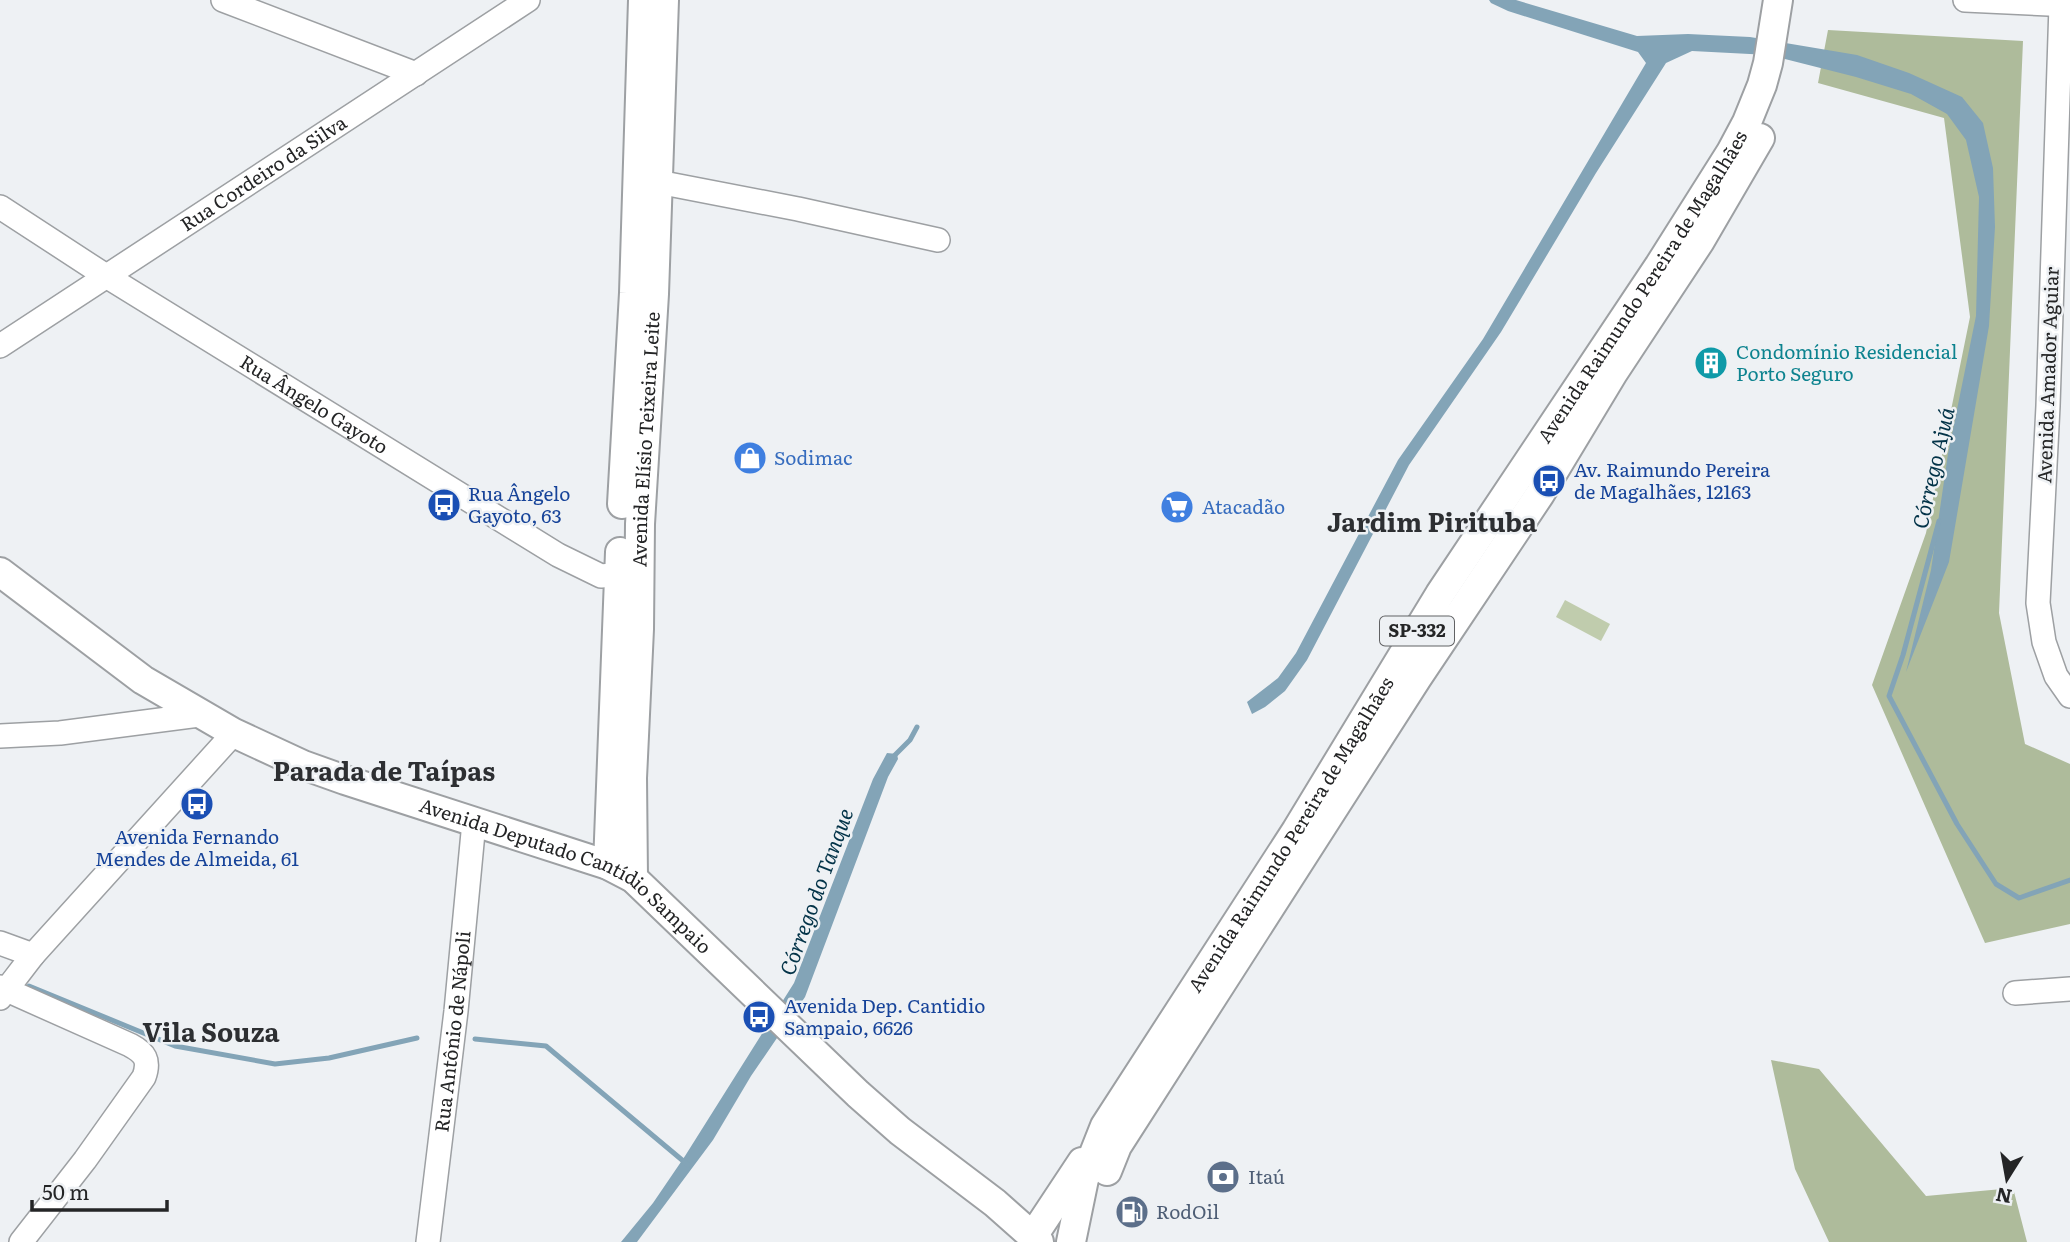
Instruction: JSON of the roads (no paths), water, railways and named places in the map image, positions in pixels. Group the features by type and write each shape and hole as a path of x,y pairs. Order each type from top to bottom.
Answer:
{"main road":[{"name":"Avenida Elísio Teixeira Leite","path":"608,865 629,574 644,293 643,0"},
{"name":"Avenida Elísio Teixeira Leite","path":"644,293 658,181 664,0"},
{"name":"Avenida Raimundo Pereira de Magalhães","path":"1090,1242 1101,1189 1117,1146 1417,678 1540,494 1613,373 1700,241 1757,145 1777,96 1776,66 1782,18 1797,0"},
{"name":"Avenida Raimundo Pereira de Magalhães","path":"1071,1242 1084,1179 1105,1126 1296,831 1440,594 1731,152 1776,66"},
{"name":"Avenida Deputado Cantídio Sampaio","path":"0,572 144,680 199,715 234,733 303,765 608,865 633,878 900,1131 1036,1239"},
{"name":"Avenida Elísio Teixeira Leite","path":"629,574 639,629 632,778 633,878"},
{"path":"1036,1239 1105,1126"}],"street":[{"path":"223,0 416,74"},
{"name":"Rua Cordeiro da Silva","path":"0,346 528,0"},
{"path":"1965,0 2066,5"},
{"name":"Avenida Amador Aguiar","path":"2066,5 2038,603 2044,642 2056,676 2070,696"},
{"path":"658,181 938,240"},
{"name":"Rua Ângelo Gayoto","path":"0,207 106,276 558,555 601,576 629,574"},
{"path":"0,736 60,733 199,715"},
{"path":"21,1242 85,1160 147,1069 145,1054 118,1039 2,991 234,733"},
{"name":"Rua Antônio de Nápoli","path":"428,1242 456,1011 474,821"},
{"path":"0,943 33,955"},
{"path":"2015,993 2070,989"}],"water":[{"path":"1489,0 1516,0 1637,36 1688,34 1750,37 1857,55 1909,73 1962,97 1983,123 1993,168 1995,227 1989,326 1949,562 1906,672 1931,570 1948,454 1976,316 1979,197 1966,140 1947,114 1911,94 1769,55 1692,51 1666,63 1596,173 1501,332 1409,465 1307,660 1285,691 1252,714 1247,702 1278,678 1296,653 1398,460 1483,339 1646,63 1638,52 1508,11"},
{"path":"887,753 897,754 898,759 888,777 805,997 751,1076 713,1140 637,1242 621,1242 653,1203 685,1156 794,983 873,779"}],"waterway":[{"name":"Córrego Ajuá","path":"1939,521 1903,655 1889,696 1957,824 1996,884 2019,898 2070,880"},
{"name":"Córrego do Tanque","path":"892,758 910,740 917,727"},
{"path":"29,986 175,1046 275,1064 329,1058 417,1038"},
{"path":"475,1039 546,1046 688,1165"}],"place":[{"name":"Condomínio Residencial Porto Seguro","path":"1711,363"},
{"name":"Sodimac","path":"750,458"},
{"name":"Av. Raimundo Pereira de Magalhães, 12163","path":"1549,481"},
{"name":"Rua Ângelo Gayoto, 63","path":"444,505"},
{"name":"Atacadão","path":"1177,507"},
{"name":"Avenida Fernando Mendes de Almeida, 61","path":"197,804"},
{"name":"Avenida Dep. Cantidio Sampaio, 6626","path":"759,1017"},
{"name":"Itaú","path":"1223,1177"},
{"name":"RodOil","path":"1132,1212"}],"district":[{"name":"Jardim Pirituba","path":"1432,523"},
{"name":"Parada de Taípas","path":"384,772"},
{"name":"Vila Souza","path":"211,1033"}]}
